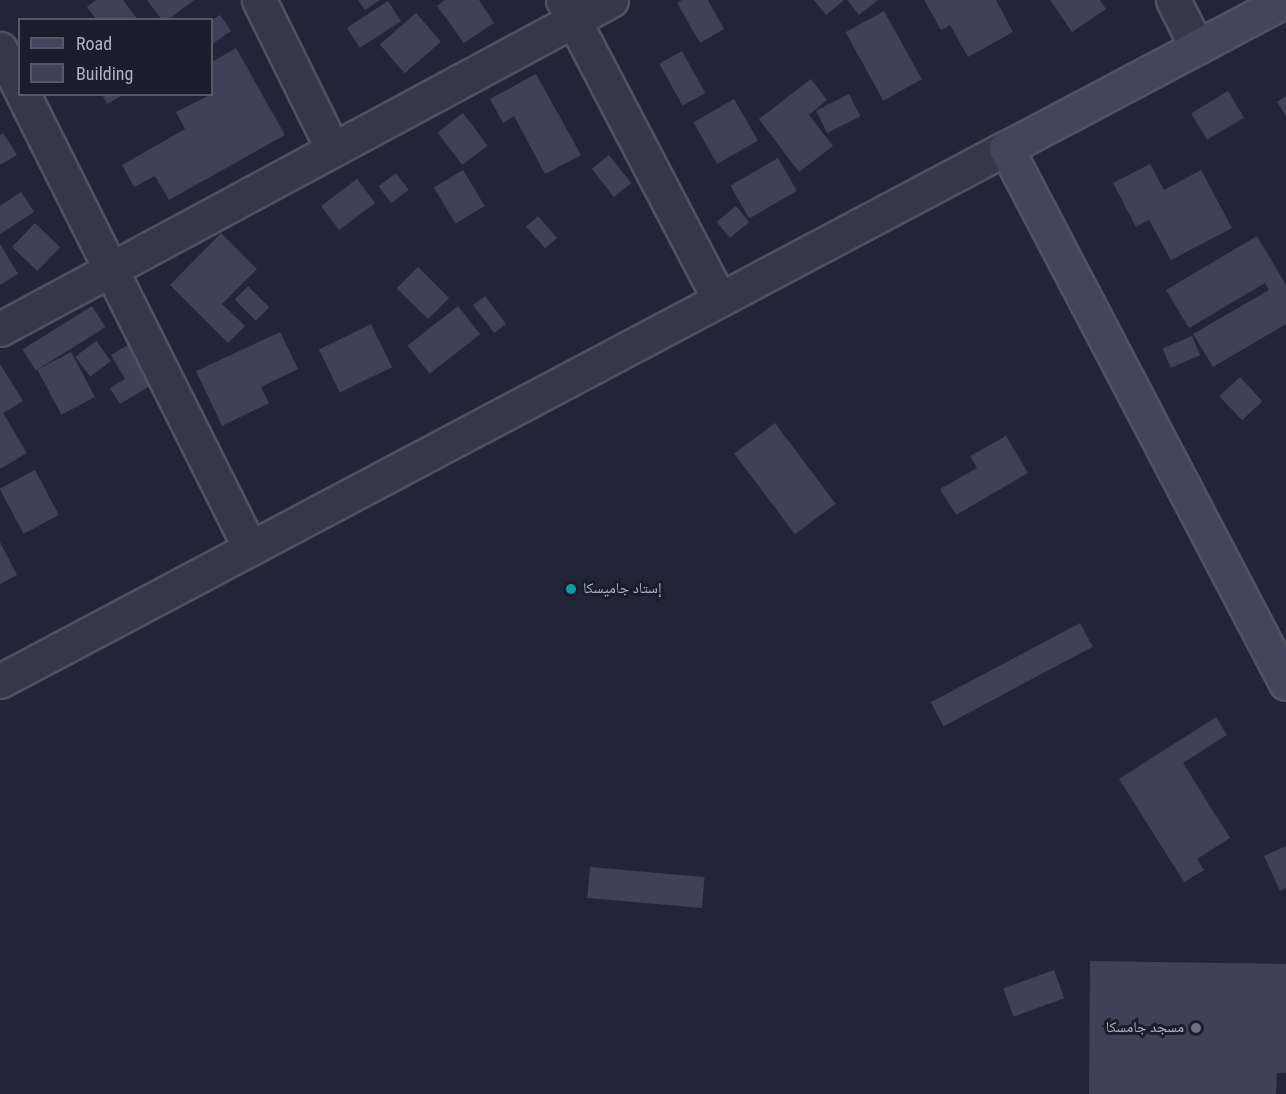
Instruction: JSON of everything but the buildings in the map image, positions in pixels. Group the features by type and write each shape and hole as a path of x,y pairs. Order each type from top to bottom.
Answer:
{"street":[{"path":"260,0 332,148"},
{"path":"0,329 112,270 332,148 568,11 611,0"},
{"path":"1173,0 1197,47"},
{"path":"0,681 719,298 1197,47 1284,6"},
{"path":"568,11 719,298"},
{"path":"0,49 18,84"},
{"path":"24,96 250,548"},
{"path":"1006,148 1286,683"}],"place":[{"name":"إستاد جاميسكا","path":"571,589"},
{"name":"مسجد جامسكا","path":"1196,1028"}]}
